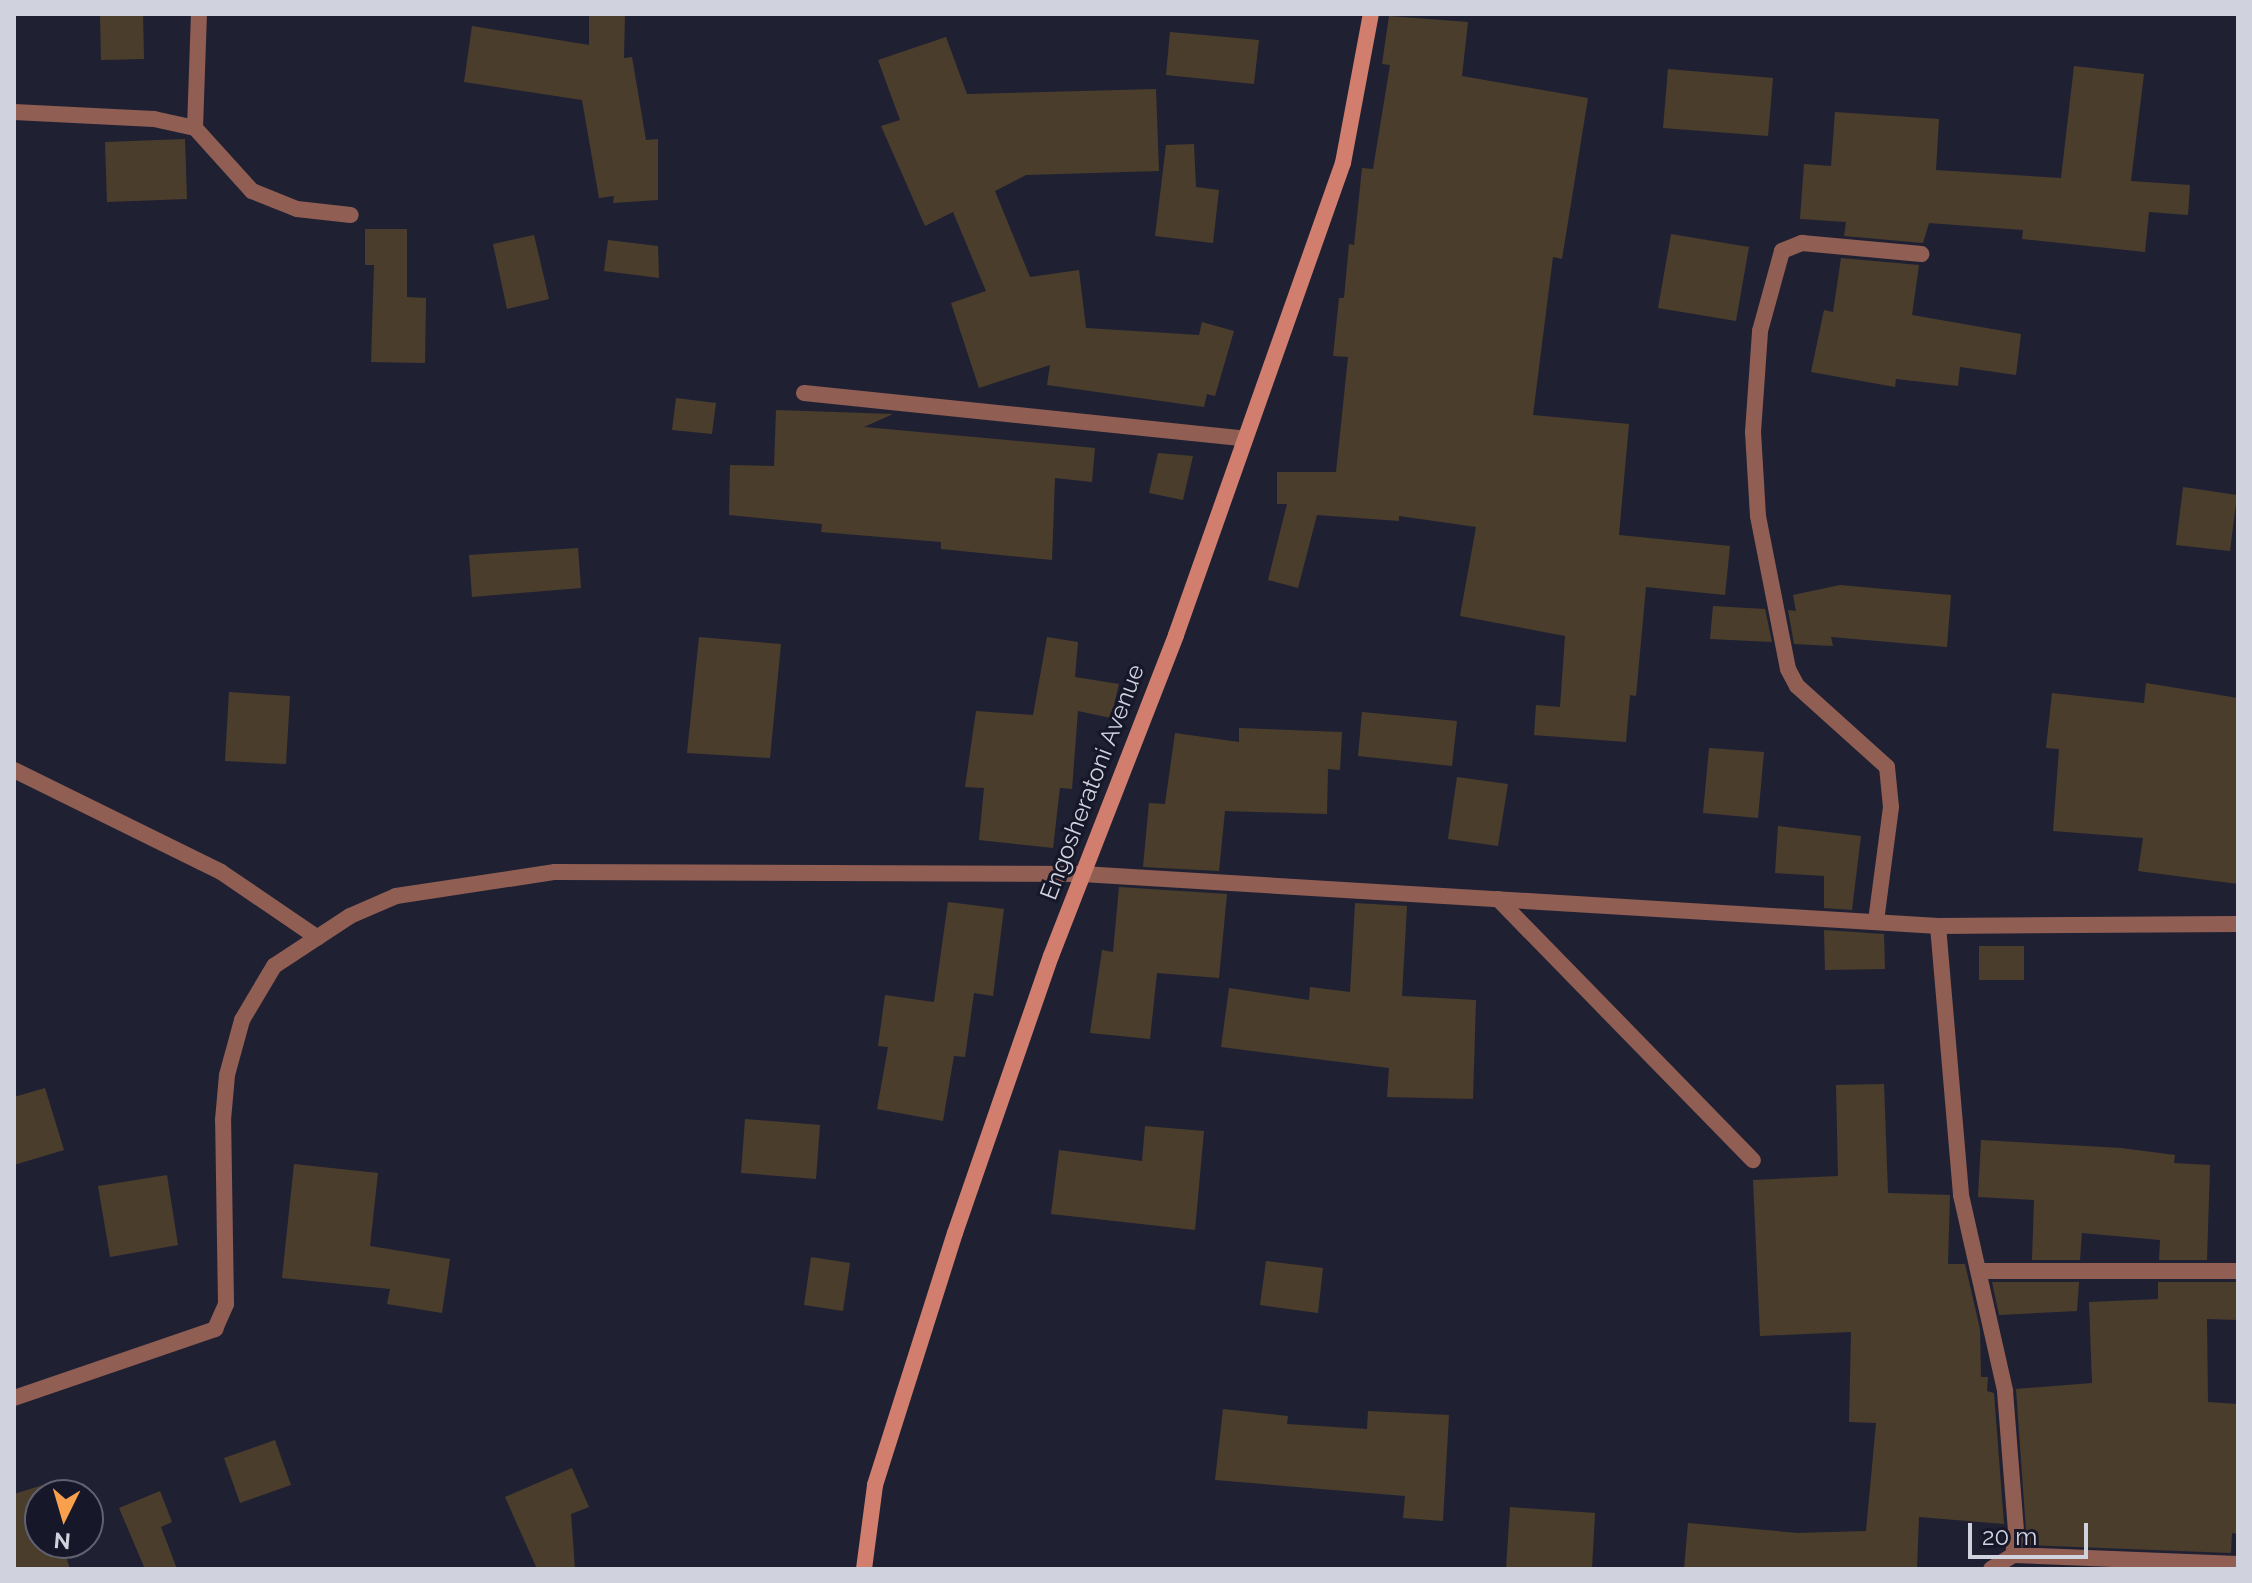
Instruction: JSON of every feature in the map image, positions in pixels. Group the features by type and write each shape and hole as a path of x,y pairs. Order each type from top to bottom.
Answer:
{"street":[{"path":"195,128 199,14"},
{"name":"Engosheratoni Avenue","path":"864,1569 875,1485 955,1233 1082,874 1176,635 1241,438 1343,163 1371,14"},
{"path":"14,112 154,119 195,128 252,191 297,209 351,215"},
{"path":"1876,921 1891,807 1887,767 1797,686 1788,669 1758,516 1753,432 1760,331 1782,251 1802,243 1921,254"},
{"path":"804,393 1241,438"},
{"path":"14,770 221,872 318,938"},
{"path":"14,1398 215,1329 226,1304 223,1120 227,1075 242,1020 274,966 350,916 396,896 555,872 1082,874 1938,926 2238,924"},
{"path":"1498,899 1753,1160"},
{"path":"1938,926 1961,1195 2005,1391 2015,1519 2013,1555"},
{"path":"1980,1271 2238,1271"},
{"path":"1991,1569 2013,1555 2238,1564"}],"building":[{"path":"100,14 143,14 144,59 101,60"},
{"path":"589,14 625,14 624,58 632,57 646,140 658,139 658,200 613,203 614,196 599,198 582,100 464,82 472,26 589,45"},
{"path":"1389,16 1468,22 1462,76 1588,98 1562,259 1553,257 1533,415 1629,424 1619,535 1730,546 1725,595 1646,587 1636,696 1630,695 1626,742 1534,735 1536,705 1560,707 1565,636 1460,616 1476,527 1399,516 1399,521 1317,515 1298,588 1268,580 1287,504 1277,504 1277,472 1336,472 1348,357 1333,356 1339,298 1344,298 1349,244 1354,245 1362,168 1373,169 1390,65 1382,64"},
{"path":"1170,32 1259,40 1254,84 1166,75"},
{"path":"946,37 967,94 1156,89 1159,171 1026,175 995,191 1030,277 1079,270 1086,328 1199,335 1202,322 1234,331 1215,396 1207,394 1204,407 1047,385 1050,365 979,388 951,303 986,291 953,212 925,226 881,126 900,120 878,60"},
{"path":"2074,66 2144,74 2131,181 2190,185 2188,215 2149,212 2145,252 2022,239 2023,230 1929,223 1923,243 1844,236 1846,222 1800,219 1804,164 1831,166 1835,112 1939,119 1936,170 2061,178"},
{"path":"1668,69 1773,78 1768,136 1663,128"},
{"path":"185,139 187,199 107,202 105,142"},
{"path":"1194,144 1196,187 1219,190 1213,243 1155,236 1166,145"},
{"path":"365,229 407,229 407,297 426,298 425,363 371,362 374,265 365,265"},
{"path":"1671,234 1749,247 1736,321 1658,308"},
{"path":"534,235 549,299 507,309 493,244"},
{"path":"608,240 658,246 659,278 604,271"},
{"path":"1841,258 1919,265 1912,315 2021,334 2016,375 1960,367 1958,386 1896,379 1895,387 1811,372 1824,310 1833,312"},
{"path":"676,398 716,403 712,434 672,430"},
{"path":"776,410 893,414 864,427 1095,448 1092,482 1055,478 1052,560 941,549 941,542 821,532 822,524 729,515 730,465 774,466"},
{"path":"1158,453 1193,456 1183,500 1149,493"},
{"path":"2183,487 2237,495 2230,551 2176,545"},
{"path":"578,548 581,588 472,597 469,555"},
{"path":"1840,585 1951,595 1947,647 1831,637 1833,646 1794,644 1788,610 1796,611 1793,595"},
{"path":"1713,606 1765,609 1772,642 1710,639"},
{"path":"699,637 781,644 770,758 687,753"},
{"path":"1047,637 1078,642 1075,677 1119,684 1111,718 1078,711 1072,789 1060,788 1053,848 979,840 984,788 965,787 976,711 1033,715"},
{"path":"2146,683 2238,698 2238,884 2138,871 2143,838 2053,831 2059,749 2046,748 2052,693 2144,703"},
{"path":"229,692 290,696 286,764 225,761"},
{"path":"1362,712 1457,721 1452,766 1358,756"},
{"path":"1239,728 1342,732 1340,770 1328,769 1327,814 1225,811 1219,871 1143,867 1149,803 1165,804 1175,733 1239,742"},
{"path":"1709,748 1764,752 1758,818 1703,813"},
{"path":"1457,777 1508,784 1498,846 1448,839"},
{"path":"1778,826 1861,836 1852,910 1824,908 1824,876 1775,873"},
{"path":"1119,887 1227,894 1219,978 1157,973 1150,1039 1090,1033 1102,950 1113,952"},
{"path":"948,902 1004,909 993,996 974,993 965,1057 954,1056 943,1121 877,1109 888,1047 878,1046 885,995 934,1002"},
{"path":"1355,903 1407,906 1402,996 1476,1000 1473,1099 1387,1097 1389,1068 1221,1047 1229,988 1309,1000 1310,987 1350,992"},
{"path":"1824,930 1884,934 1885,969 1825,970"},
{"path":"1979,946 2024,946 2024,980 1979,980"},
{"path":"1884,1084 1888,1193 1950,1195 1948,1264 1965,1264 1980,1329 1981,1377 1988,1377 1987,1391 1994,1393 2004,1524 1919,1517 1917,1569 1684,1569 1688,1523 1798,1533 1866,1531 1876,1423 1849,1422 1851,1332 1760,1336 1753,1180 1838,1176 1836,1085"},
{"path":"45,1088 64,1150 14,1165 14,1097"},
{"path":"745,1119 820,1125 816,1179 741,1173"},
{"path":"1145,1126 1204,1131 1195,1230 1051,1214 1059,1150 1142,1161"},
{"path":"1981,1140 2121,1148 2175,1155 2174,1163 2210,1165 2207,1260 2159,1260 2160,1240 2082,1233 2080,1260 2032,1260 2034,1200 1978,1197"},
{"path":"294,1164 378,1173 370,1246 450,1259 442,1313 387,1304 390,1289 282,1278"},
{"path":"167,1175 178,1245 110,1257 98,1186"},
{"path":"811,1257 850,1263 843,1311 804,1305"},
{"path":"1266,1261 1323,1268 1318,1313 1260,1305"},
{"path":"1992,1282 2079,1282 2077,1311 1999,1315"},
{"path":"2158,1282 2238,1282 2238,1320 2207,1319 2208,1402 2238,1404 2238,1534 2232,1533 2231,1553 2027,1545 2016,1389 2092,1383 2089,1302 2158,1299"},
{"path":"1223,1409 1288,1416 1287,1424 1367,1429 1368,1411 1449,1415 1443,1521 1403,1518 1405,1496 1215,1480"},
{"path":"275,1440 291,1485 240,1503 224,1458"},
{"path":"572,1468 589,1507 571,1514 575,1569 537,1569 505,1497"},
{"path":"24,1491 24,1559 67,1559 70,1569 14,1569 14,1494"},
{"path":"160,1491 172,1522 161,1527 177,1569 145,1569 119,1508"},
{"path":"1510,1507 1595,1513 1592,1569 1506,1569"}]}
